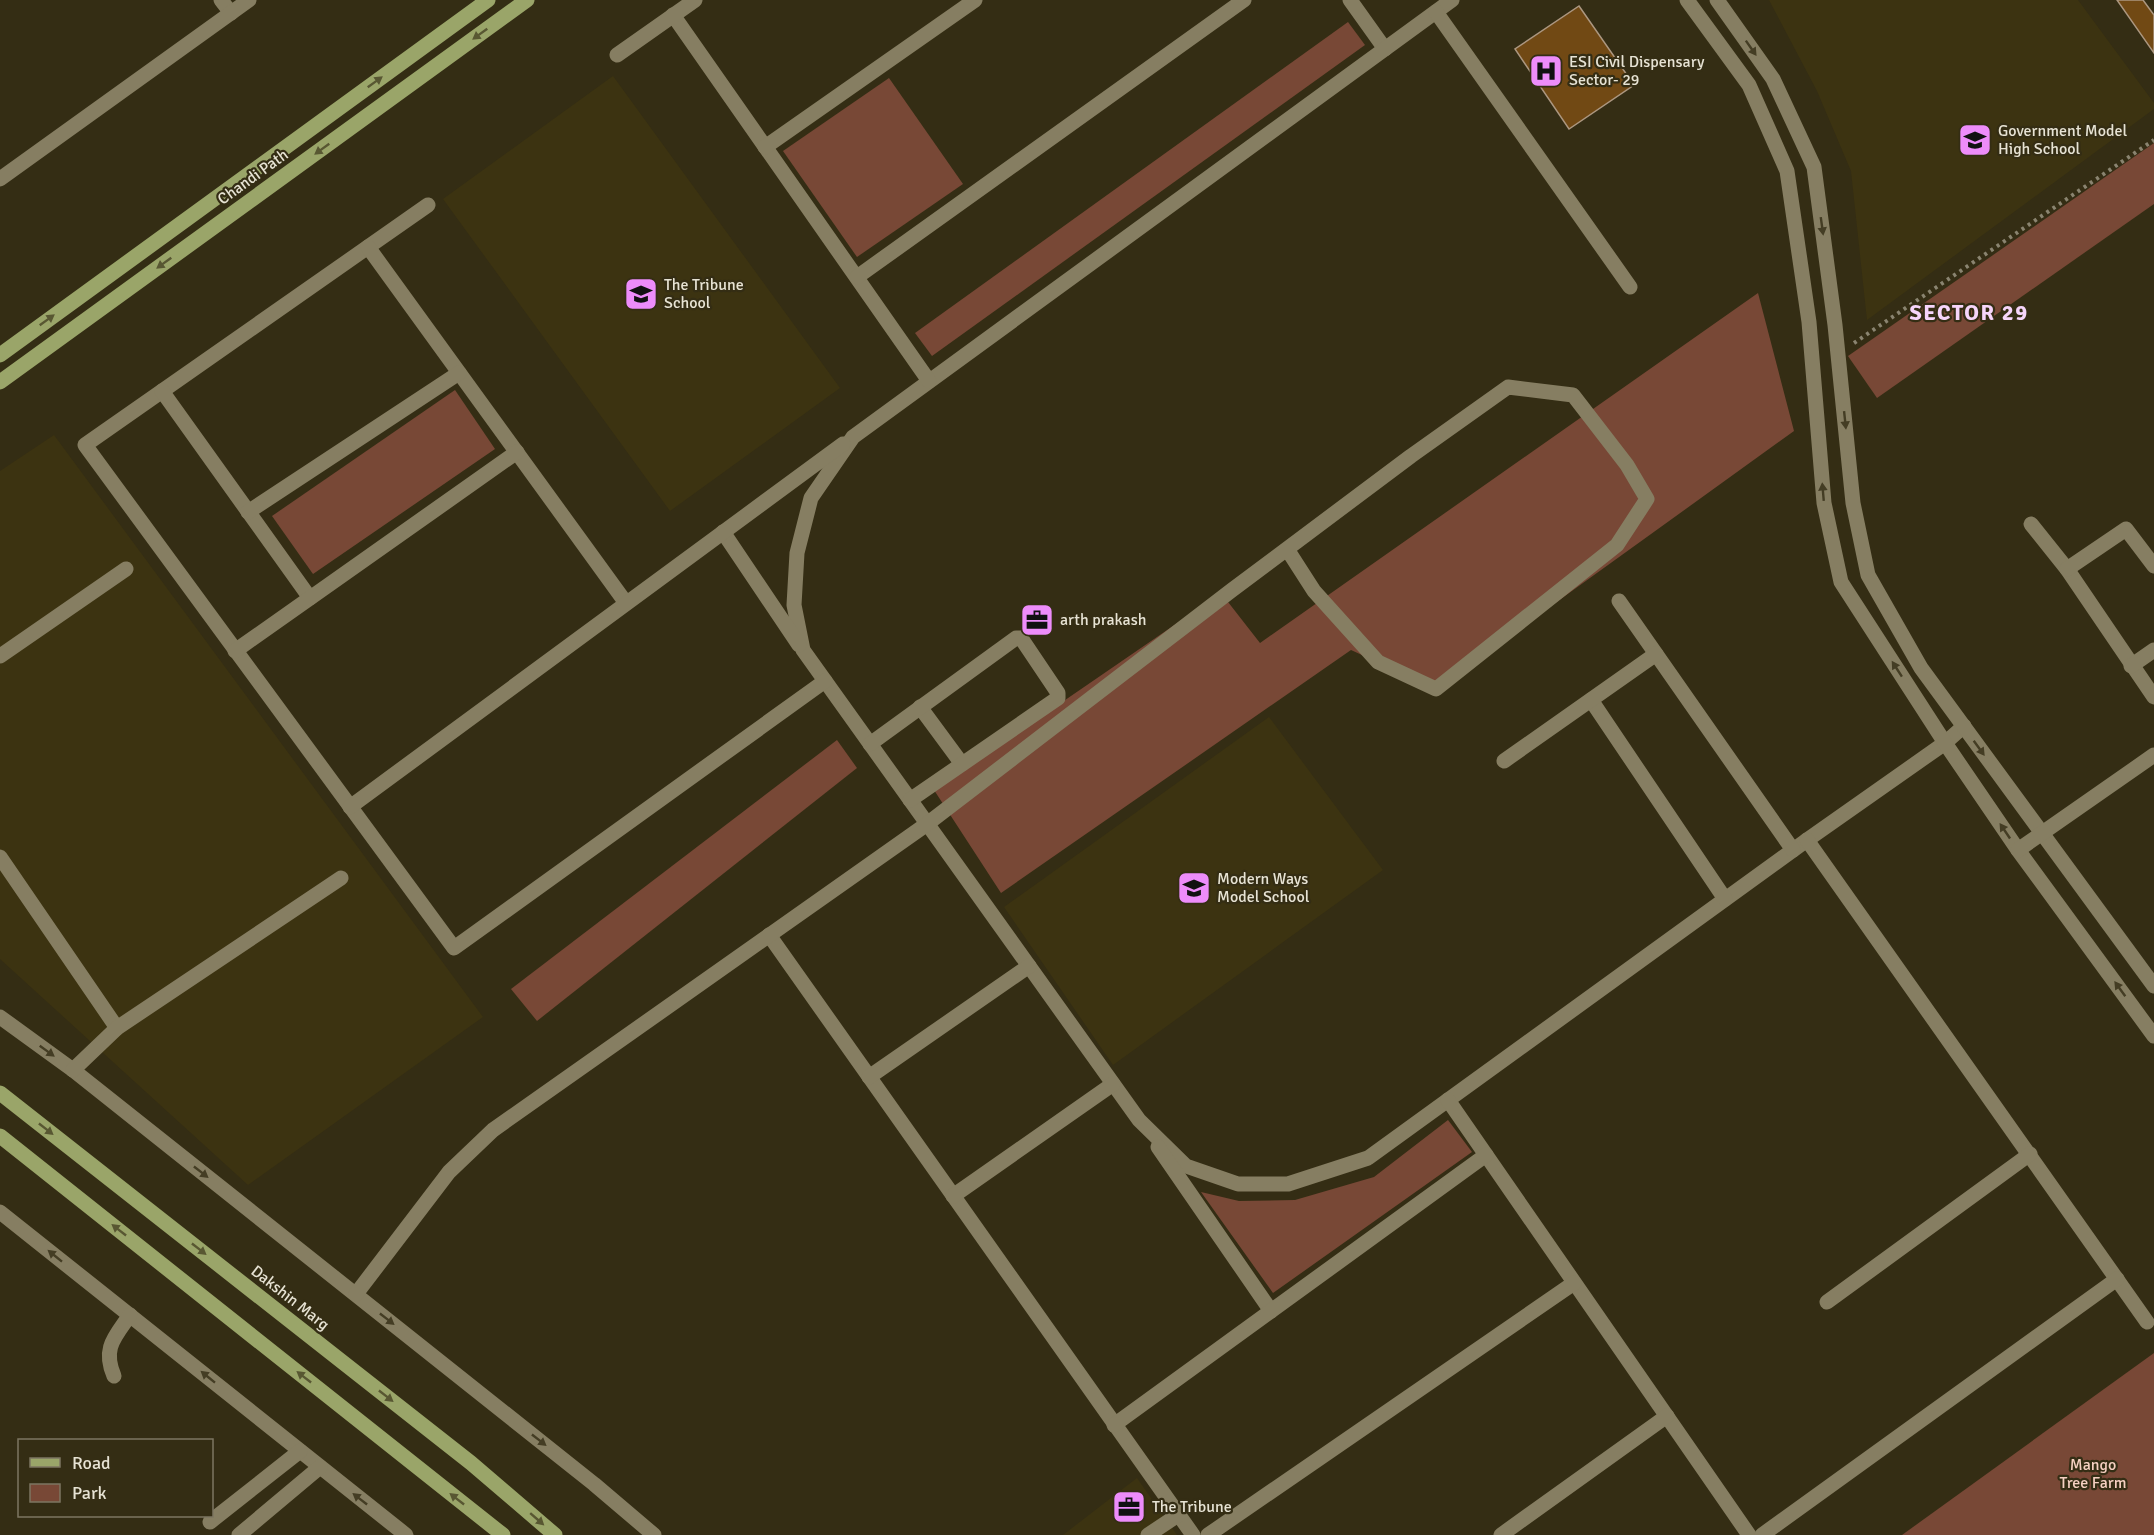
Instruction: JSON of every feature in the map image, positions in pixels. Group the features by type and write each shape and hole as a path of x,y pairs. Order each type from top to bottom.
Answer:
{"main road":[{"name":"Chandi Path","path":"0,355 488,0"},
{"name":"Chandi Path","path":"0,382 527,0"},
{"name":"Dakshin Marg","path":"0,1093 471,1463 555,1535"},
{"path":"0,1136 503,1535"}],"street":[{"path":"221,0 231,13"},
{"path":"0,179 249,0"},
{"path":"617,55 695,0"},
{"path":"765,147 975,0"},
{"path":"857,277 1244,0"},
{"path":"1350,0 1385,49"},
{"path":"350,807 1452,0"},
{"path":"1712,0 1691,6 1749,85 1787,171 1809,322 1824,503 1841,582 1945,743 2019,850 2154,1036"},
{"path":"1717,0 1773,79 1814,167 1838,354 1853,503 1868,575 1921,668 2154,986"},
{"path":"1436,12 1630,287"},
{"path":"673,15 929,381"},
{"path":"428,205 85,445 454,948 825,681"},
{"path":"368,247 626,603"},
{"path":"248,512 459,373"},
{"path":"356,1294 449,1172 493,1130 927,824 1287,549 1410,456 1508,387 1573,395 1627,465 1647,499 1617,545 1436,689 1378,662 1314,591 1287,549"},
{"path":"162,391 310,598"},
{"path":"802,650 794,605 797,554 812,498 853,437"},
{"path":"235,651 517,452"},
{"path":"2031,524 2067,569 2154,697"},
{"path":"2067,569 2126,529 2154,566"},
{"path":"723,532 802,650 1139,1120 1271,1311"},
{"path":"0,656 126,569"},
{"path":"1619,601 1793,850"},
{"path":"870,744 1016,638 1021,638 1058,693 1058,698 910,800"},
{"path":"2131,666 2154,650"},
{"path":"1504,761 1656,654"},
{"path":"1591,700 1725,899"},
{"path":"920,707 962,764"},
{"path":"1139,1120 1186,1166 1238,1184 1288,1185 1368,1158 1793,850 1945,743 1964,726"},
{"path":"2019,850 2154,755"},
{"path":"1807,840 2147,1322"},
{"path":"0,857 117,1028"},
{"path":"73,1070 117,1028 341,878"},
{"path":"769,935 1193,1535"},
{"path":"869,1077 1029,966"},
{"path":"0,1017 73,1070 356,1294 594,1484 654,1535"},
{"path":"953,1196 1113,1084"},
{"path":"1448,1100 1749,1535"},
{"path":"1114,1425 1486,1155"},
{"path":"1827,1302 2030,1155"},
{"path":"0,1212 406,1535"},
{"path":"1762,1535 2117,1279"},
{"path":"1208,1535 1574,1282"},
{"path":"114,1376 109,1364 108,1353 113,1340 130,1315"},
{"path":"1501,1535 1667,1416"},
{"path":"210,1522 300,1451"},
{"path":"238,1535 320,1467"},
{"path":"1148,1535 1178,1515"}],"path":[{"path":"1838,354 2154,140"}],"shaded area":[{"name":"Government Model High School","path":"1769,0 2078,0 2154,103 2154,109 1867,320 1851,171 1817,91"},
{"name":"The Tribune School","path":"613,76 840,388 670,511 443,199"},
{"path":"54,435 483,1017 248,1185 0,959 0,471"},
{"name":"Modern Ways Model School","path":"1269,717 1383,870 1113,1065 1004,907"},
{"name":"The Tribune","path":"1137,1478 1177,1535 1063,1535"}],"green space":[{"path":"1348,22 1365,45 932,356 915,333"},
{"path":"889,78 963,184 857,257 783,151"},
{"path":"2154,143 2154,204 1877,398 1848,356"},
{"path":"1758,293 1794,431 1436,689 1351,650 1001,893 934,790 1221,593 1260,643"},
{"path":"455,390 495,449 313,574 272,516"},
{"path":"837,740 857,768 537,1021 511,989"},
{"path":"1448,1120 1472,1152 1273,1293 1201,1192 1239,1201 1295,1200 1374,1177"},
{"name":"Mango Tree Farm","path":"2154,1353 2154,1535 1902,1535"}],"building":[{"path":"2117,0 2143,0 2154,15 2154,53"},
{"path":"1579,6 1634,85 1569,129 1515,49"}],"place":[{"name":"ESI Civil Dispensary Sector- 29","path":"1546,71"},
{"name":"Government Model High School","path":"1975,140"},
{"name":"The Tribune School","path":"641,294"},
{"name":"arth prakash","path":"1037,620"},
{"name":"Modern Ways Model School","path":"1194,888"},
{"name":"The Tribune","path":"1129,1507"}],"district":[{"name":"SECTOR 29","path":"1969,312"}]}
